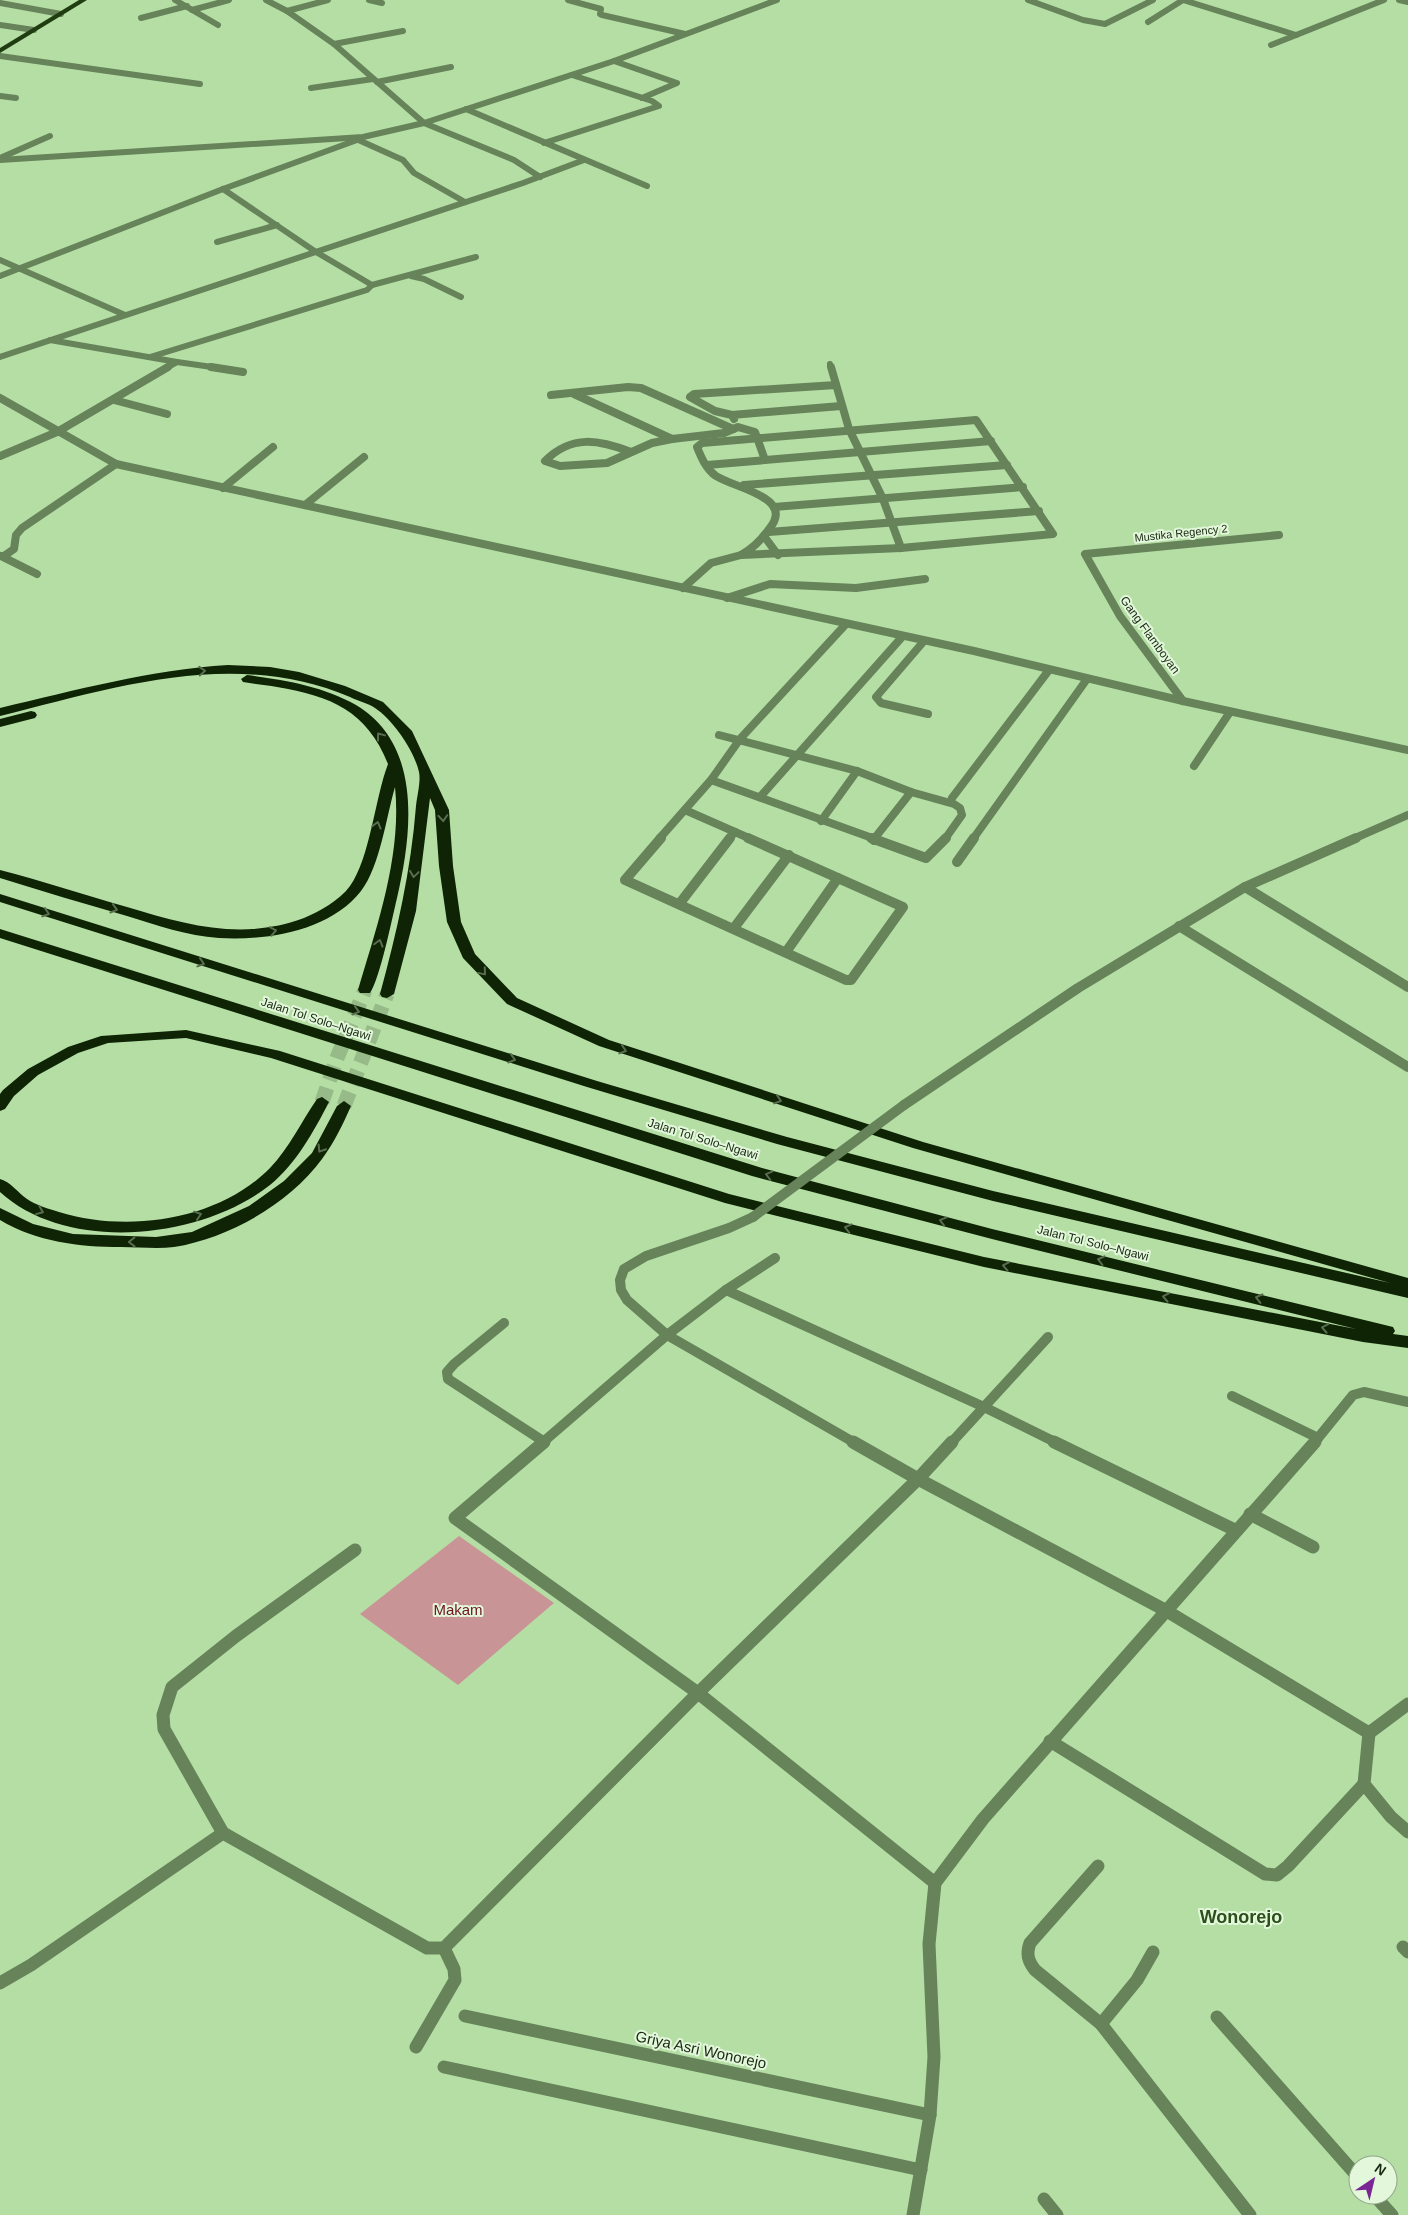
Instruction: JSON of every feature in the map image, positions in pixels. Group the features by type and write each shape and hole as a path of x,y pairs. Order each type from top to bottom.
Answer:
{"highway":[{"path":"0,712 118,683 184,673 228,669 270,671 299,676 341,688 380,705 408,734 442,810 446,866 454,922 468,955 512,1001 604,1043 918,1145 1408,1283"},
{"path":"0,723 117,692 164,684 241,678 309,690 335,700 366,717 392,752 402,795 392,894 365,990"},
{"path":"0,874 184,930 219,934 263,933 292,927 326,914 355,889 366,868 394,765"},
{"path":"387,994 409,911 422,818 426,773"},
{"name":"Jalan Tol Solo–Ngawi","path":"0,898 592,1084 782,1141 993,1196 1408,1293"},
{"name":"Jalan Tol Solo–Ngawi","path":"0,933 378,1054 757,1172 1002,1236 1408,1336"},
{"path":"0,1106 8,1093 33,1072 73,1050 106,1039 186,1034 275,1054 724,1198 984,1262 1363,1336 1408,1342"},
{"path":"0,1184 25,1205 60,1219 101,1227 169,1224 227,1205 264,1182 301,1141 322,1102"},
{"path":"0,1213 38,1232 92,1243 176,1241 230,1225 282,1191 316,1158 331,1134 344,1106"}],"main road":[{"path":"0,50 84,0"}],"street":[{"path":"175,0 218,25"},
{"path":"140,18 229,0"},
{"path":"266,0 287,11 334,44 424,123 514,160 540,177"},
{"path":"287,11 328,0"},
{"path":"369,0 382,3"},
{"path":"568,0 601,9 600,14 602,15 685,34"},
{"path":"0,276 356,139 424,123 572,75 777,0"},
{"path":"1028,0 1082,20 1105,24 1153,0"},
{"path":"1148,22 1183,0 1296,35"},
{"path":"1271,45 1384,0"},
{"path":"1399,0 1408,2"},
{"path":"0,3 61,14"},
{"path":"0,24 34,30"},
{"path":"334,44 403,31"},
{"path":"0,56 200,84"},
{"path":"614,61 677,83 642,98"},
{"path":"311,88 375,81 451,67"},
{"path":"544,143 659,106 659,104 572,75"},
{"path":"0,96 16,98"},
{"path":"466,109 647,186"},
{"path":"0,158 50,136"},
{"path":"0,158 356,139 403,160 414,172 465,202"},
{"path":"0,357 540,177 584,160"},
{"path":"223,189 316,252 372,285"},
{"path":"217,242 277,226"},
{"path":"150,357 368,290 372,285 476,257"},
{"path":"0,260 124,315"},
{"path":"405,276 424,279 447,293 461,297"},
{"path":"49,340 243,372"},
{"path":"0,456 57,432 177,362"},
{"path":"830,364 849,429 872,476 902,548"},
{"path":"836,385 694,394 690,397 715,411 732,415 842,406"},
{"path":"550,394 574,394 628,387 641,388 735,428 755,432 755,438 764,460"},
{"path":"574,394 672,439"},
{"path":"114,400 167,414"},
{"path":"2,402 116,464 846,624 1230,712 1408,750"},
{"path":"732,415 735,428"},
{"path":"683,588 714,561 741,555 778,555 902,548 1051,535 1052,532 980,423 972,419 698,444 700,455 718,477 765,496 774,507 776,520 767,534 741,555"},
{"path":"631,452 600,440 585,439 548,458 545,462 560,466 607,463 652,443 724,433 735,428"},
{"path":"707,465 991,441"},
{"path":"223,488 273,447"},
{"path":"305,505 364,457"},
{"path":"2,556 14,549 16,535 22,528 116,464"},
{"path":"738,486 1007,465"},
{"path":"774,507 1023,487"},
{"path":"767,534 1039,511"},
{"path":"767,534 778,555"},
{"name":"Mustika Regency 2","path":"1085,554 1279,535"},
{"name":"Gang Flamboyan","path":"1085,554 1120,616 1183,701"},
{"path":"2,556 38,574"},
{"path":"726,598 770,584 856,588 925,579"},
{"path":"685,810 901,906 903,909 851,980 846,980 626,880 685,810 711,780 740,739 846,624"},
{"path":"760,797 902,637"},
{"path":"924,642 876,697 881,703 928,714"},
{"path":"952,798 1050,670"},
{"path":"957,862 1087,679"},
{"path":"1194,766 1230,712"},
{"path":"711,780 928,858 940,846 962,814 962,810 954,804 912,792 857,771 719,734"},
{"path":"821,821 857,771"},
{"path":"874,840 912,792"},
{"path":"1369,1733 1165,1610 918,1479 667,1335 628,1300 621,1290 620,1280 624,1269 646,1256 713,1234 753,1217 904,1105 1078,988 1245,887 1408,815"},
{"path":"680,903 735,832"},
{"path":"734,928 789,855"},
{"path":"786,952 838,878"},
{"path":"1245,887 1408,987"},
{"path":"1179,926 1408,1067"},
{"path":"775,1258 726,1290 667,1335 455,1518 698,1693 935,1882"},
{"path":"726,1290 984,1407 1235,1530"},
{"path":"504,1323 454,1364 447,1372 448,1379 543,1441"},
{"path":"355,1550 236,1636 172,1687 163,1715 164,1729 223,1833 427,1948 444,1948 698,1693 918,1479 1048,1337"},
{"path":"913,2215 930,2115 934,2057 930,1944 935,1882 983,1819 1235,1530 1318,1438 1353,1395 1364,1392 1408,1402"},
{"path":"1232,1396 1318,1438"},
{"path":"1250,1514 1313,1547"},
{"path":"1050,1741 1266,1874 1278,1876 1364,1784 1369,1733 1408,1704"},
{"path":"1364,1784 1391,1817 1408,1832"},
{"path":"0,1984 31,1965 223,1833"},
{"path":"1098,1866 1030,1943 1026,1952 1027,1959 1034,1970 1101,2024 1250,2215"},
{"path":"416,2047 455,1980 454,1968 444,1948"},
{"path":"1101,2024 1137,1980 1153,1952"},
{"name":"Griya Asri Wonorejo","path":"465,2016 930,2115"},
{"path":"1217,2017 1348,2166"},
{"path":"444,2067 922,2170"},
{"path":"1044,2199 1057,2215"},
{"path":"1383,2205 1392,2215"}],"green space":[{"name":"Makam","path":"459,1536 554,1603 458,1685 360,1614"}],"tunnel":[{"path":"322,1102 337,1058 365,990"},
{"path":"344,1106 387,994"}],"district":[{"name":"Wonorejo","path":"1241,1917"}]}
